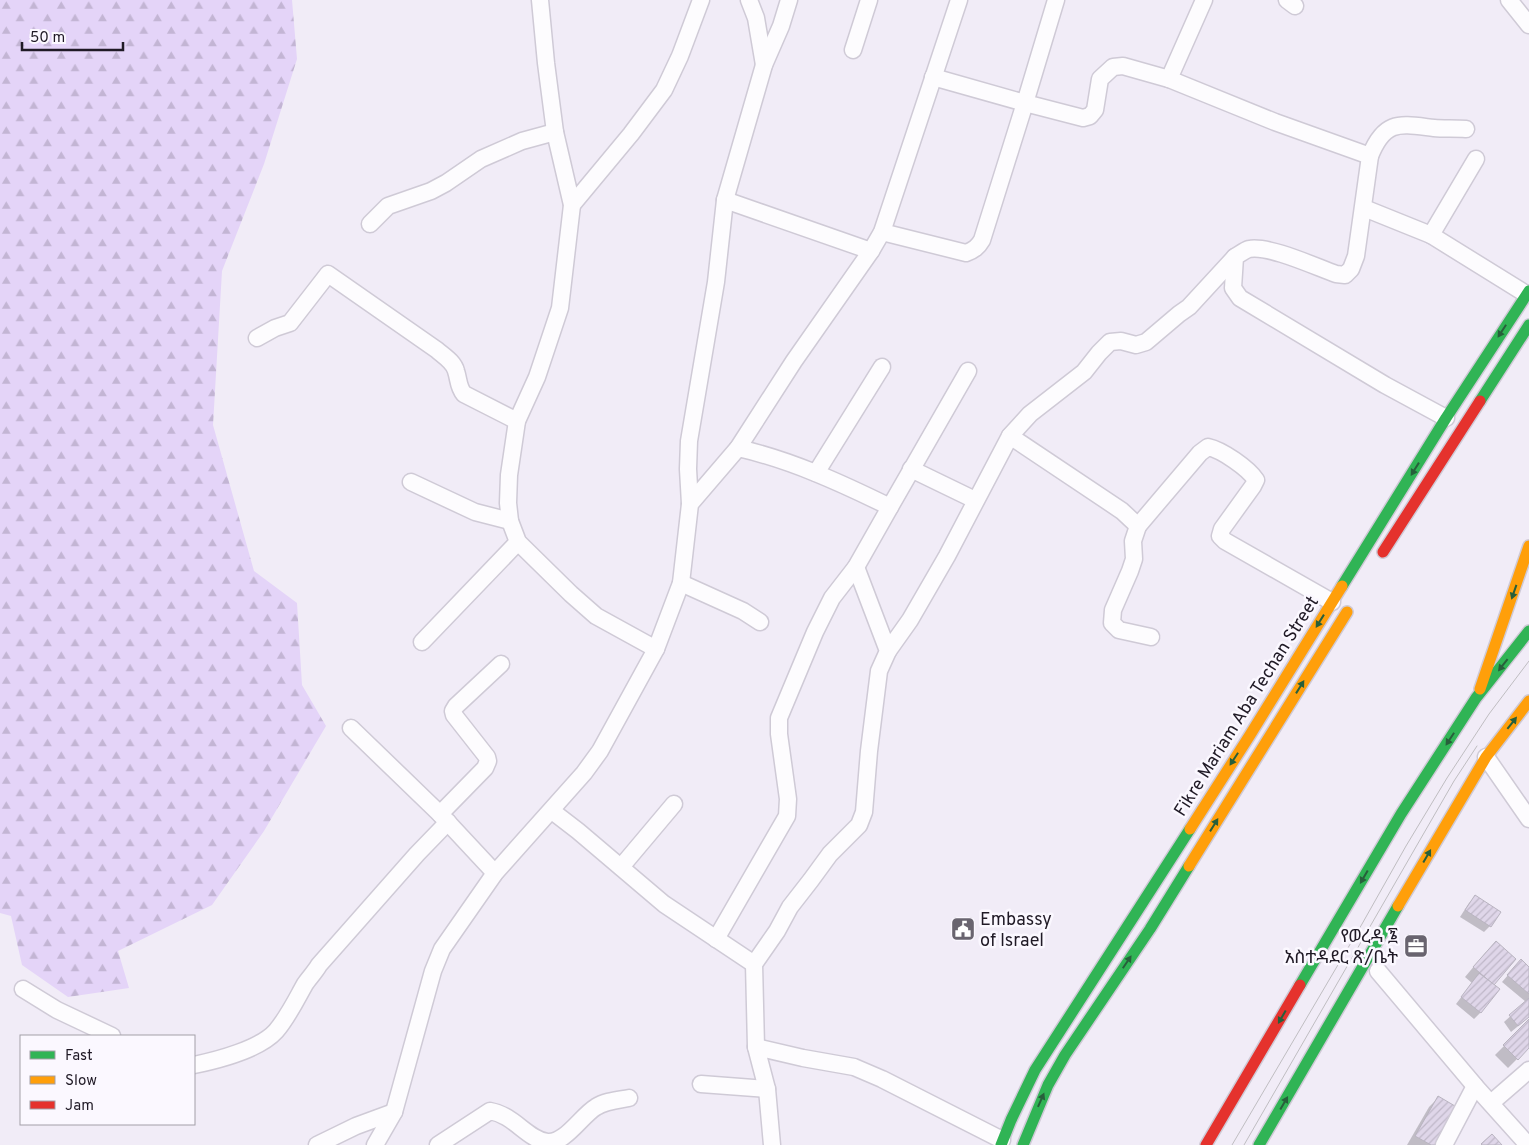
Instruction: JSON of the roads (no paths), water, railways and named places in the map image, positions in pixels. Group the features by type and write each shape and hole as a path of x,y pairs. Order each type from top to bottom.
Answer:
{"main road":[{"name":"Fikre Mariam Aba Techan Street","path":"1002,1142 1035,1070 1174,853 1446,418 1528,292"},
{"path":"1379,559 1529,325"},
{"path":"1476,698 1529,546"},
{"name":"Fikre Mariam Aba Techan Street","path":"1023,1145 1048,1086 1065,1055 1150,929 1353,601"},
{"path":"1206,1145 1401,814 1476,698 1529,631"},
{"path":"1259,1145 1447,821 1486,757 1529,701"},
{"path":"1470,806 1474,798 1476,774"},
{"path":"1174,853 1191,863"},
{"path":"1011,1120 1029,1128"}],"street":[{"path":"540,0 555,132 572,205 560,308 537,377 517,422 509,475 508,503 510,521 518,542 570,594 596,616 656,649"},
{"path":"572,205 631,134 664,90 680,56 701,0"},
{"path":"749,0 756,18 764,65"},
{"path":"375,1145 394,1112 436,964 442,949 495,873 584,773 600,751 656,649 681,583 690,504 689,441 716,282 725,200 764,65 781,26 788,0"},
{"path":"853,50 869,0"},
{"path":"690,504 738,448 794,361 871,251 882,232 959,0"},
{"path":"882,232 966,253 978,246 982,240 1056,0"},
{"path":"1169,79 1204,0"},
{"path":"1509,0 1529,25"},
{"path":"933,77 1083,118 1090,116 1095,110 1100,79 1113,67 1123,66 1169,79 1275,122 1370,156"},
{"path":"772,1145 767,1089 756,1047 754,964 777,931 790,907 830,854 859,825 864,812 879,671 888,651 910,620 942,564 1010,436 1030,414 1084,372 1110,342 1121,341 1136,345 1146,342 1189,307 1235,257 1249,249 1277,252 1336,274 1344,275 1351,269 1356,256 1370,156 1376,141 1391,127 1406,124 1437,128 1466,128"},
{"path":"370,224 388,206 431,191 481,160 522,141 555,132"},
{"path":"1431,235 1476,159"},
{"path":"725,200 871,251"},
{"path":"1364,208 1431,235 1528,292"},
{"path":"1235,257 1233,288 1240,298 1385,385 1446,418"},
{"path":"257,338 275,328 290,323 328,274 451,361 456,370 459,389 464,394 517,422"},
{"path":"816,473 882,367"},
{"path":"716,939 787,816 788,799 779,734 779,718 815,632 832,598 856,567 968,371"},
{"path":"1010,436 1122,511 1138,526"},
{"path":"1151,637 1120,630 1112,623 1113,610 1134,559 1133,541 1138,526 1200,453 1208,447 1217,449 1252,473 1256,480 1222,529 1220,536 1225,541 1332,602"},
{"path":"738,448 758,452 816,473 890,507"},
{"path":"911,469 975,500"},
{"path":"411,482 475,512 510,521"},
{"path":"422,642 518,542"},
{"path":"856,567 888,651"},
{"path":"681,583 743,610 760,622"},
{"path":"195,1065 244,1050 260,1043 275,1032 319,966 417,854 485,768 488,761 487,757 453,712 456,706 501,664"},
{"path":"351,728 444,818 495,873"},
{"path":"1486,757 1529,819"},
{"path":"621,867 674,804"},
{"path":"552,810 664,904 754,964"},
{"path":"1378,971 1475,1086 1528,1145"},
{"path":"23,989 57,1010 110,1035"},
{"path":"756,1047 854,1067 882,1079 1002,1142"},
{"path":"1491,1103 1529,1070"},
{"path":"701,1084 767,1089"},
{"path":"1444,1145 1475,1086"},
{"path":"438,1145 490,1111 505,1116 535,1138 548,1142 560,1140 595,1108 603,1104 629,1098"},
{"path":"316,1145 356,1126 394,1112"}],"tram line":[{"path":"1232,1145 1447,778 1489,714 1529,661"},
{"path":"1244,1145 1454,781 1477,746"}],"place":[{"name":"Embassy of Israel","path":"963,929"},
{"name":"የወረዳ ፮ አስተዳደር ጽ/ቤት","path":"1416,946"}]}
